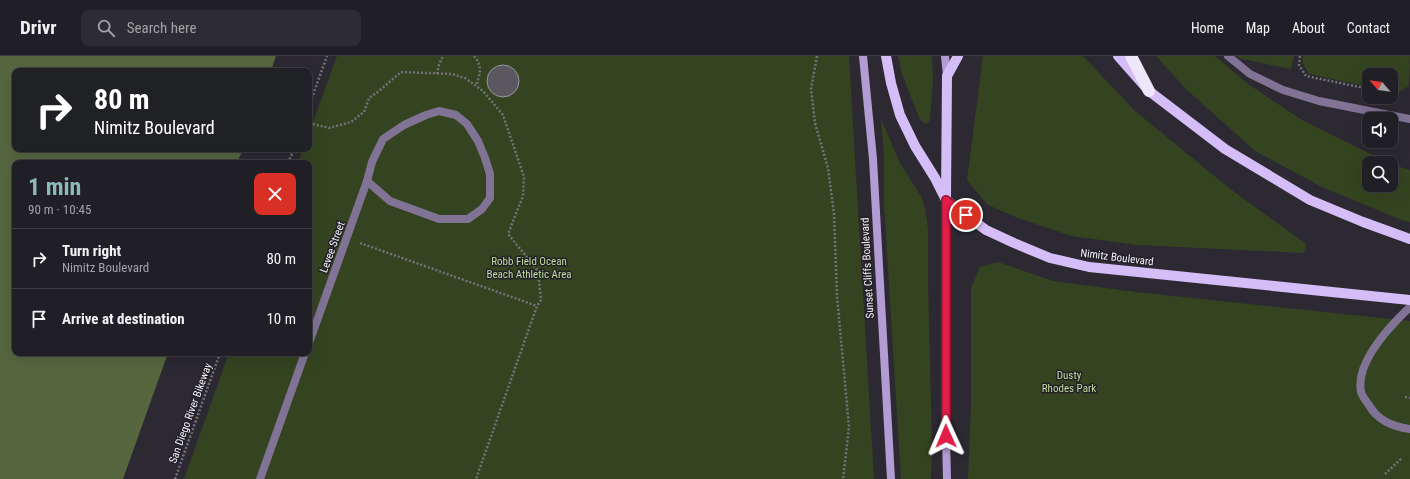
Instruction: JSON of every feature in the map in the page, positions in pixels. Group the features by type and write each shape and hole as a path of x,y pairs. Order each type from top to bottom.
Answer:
{"highway":[{"path":"1131,56 1149,91"}],"main road":[{"name":"Sunset Cliffs Boulevard","path":"862,56 873,159 891,479"},
{"name":"Nimitz Boulevard","path":"886,56 891,83 900,115 915,146 935,178 946,200 986,230 1014,244 1050,258 1089,267 1410,300"},
{"path":"945,56 947,76 947,479"},
{"path":"947,76 958,56"},
{"path":"1118,56 1149,91 1225,149 1310,200 1363,222 1410,239"}],"street":[{"path":"1228,56 1250,74 1283,90 1319,100 1410,119"},
{"name":"Levee Street","path":"312,335 367,181 372,162 383,140 404,125 426,115 439,111 456,115 467,124 478,141 485,158 490,174 490,198 482,209 468,219 439,219 390,201 367,181"},
{"path":"1410,307 1397,319 1369,355 1361,372 1361,393 1372,411 1388,423 1410,428"},
{"path":"260,479 304,356"}],"path":[{"path":"312,98 327,56"},
{"path":"437,74 443,56"},
{"path":"474,56 479,62 480,71 476,86"},
{"path":"817,56 811,89 815,123 828,168 834,214 837,296 849,427 843,479"},
{"path":"1300,56 1299,65 1306,76 1362,88"},
{"path":"347,238 537,306"},
{"name":"San Diego River Bikeway","path":"175,479 219,356"},
{"path":"1405,397 1410,398"},
{"path":"1385,474 1402,458"}],"green space":[{"name":"Robb Field Ocean Beach Athletic Area","path":"337,56 849,56 874,479 184,479 228,356 312,356 312,160 299,160 302,152 312,152 312,125"},
{"path":"898,56 932,56 933,80 930,120 926,124 920,120 902,74"},
{"path":"983,56 1083,56 1135,111 1229,188 1306,244 1304,253 1137,245 1072,236 1018,218 988,205 967,180"},
{"path":"1156,56 1215,56 1248,84 1302,120 1375,156 1362,156 1362,192 1398,192 1398,166 1410,170 1410,222 1399,219 1322,187 1255,151 1185,88"},
{"path":"1238,56 1294,56 1291,69 1238,58"},
{"path":"1303,56 1410,56 1409,86 1398,93 1398,68 1362,68 1362,85 1309,74 1302,62"},
{"path":"881,119 900,163 922,198 928,229 932,446 931,479 901,479 884,204 884,156"},
{"name":"Dusty Rhodes Park","path":"998,262 1053,281 1136,292 1410,321 1410,479 968,479 971,404 971,288 980,267"}],"shaded area":[{"path":"0,56 276,56 272,68 12,68 12,152 242,152 238,160 12,160 12,356 167,356 123,479 0,479"}],"building":[{"path":"500,65 506,65 516,72 519,81 518,87 512,94 506,97 500,97 490,90 487,84 487,78 494,68"}],"route":[{"path":"946,436 946,200 966,215"}]}
